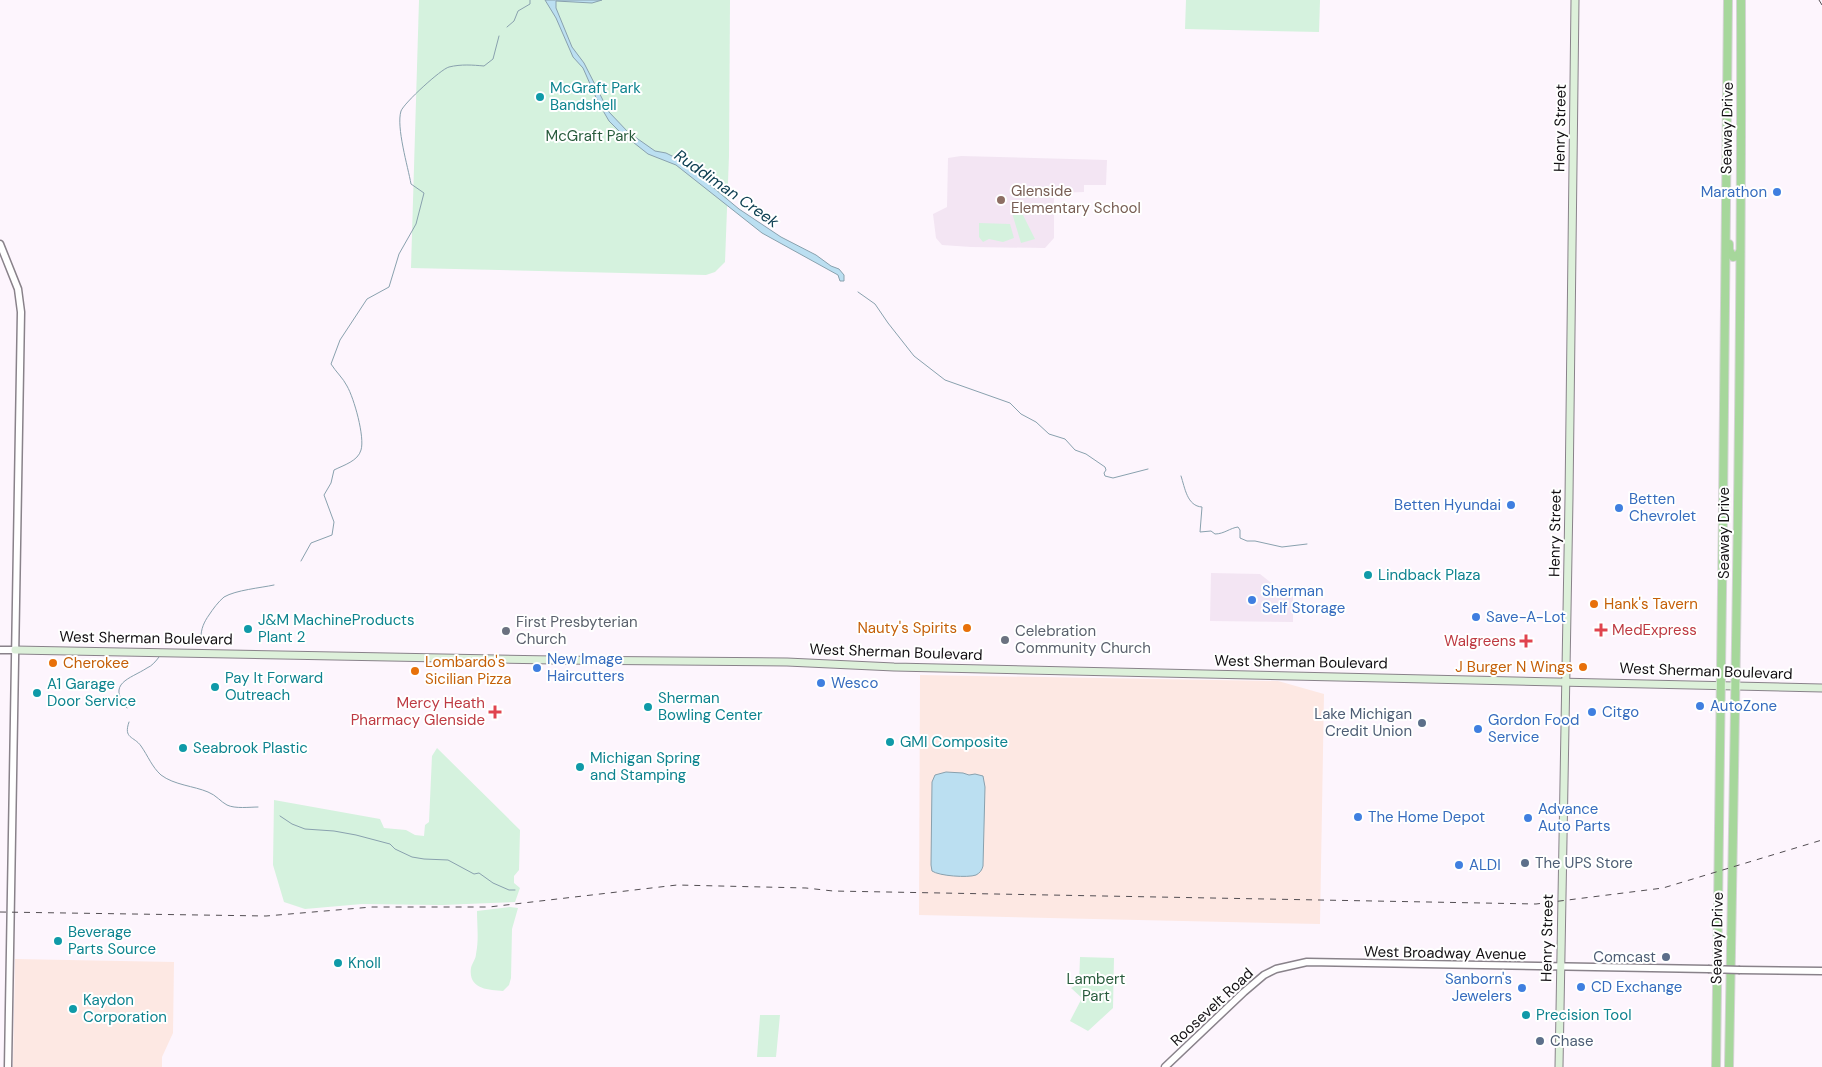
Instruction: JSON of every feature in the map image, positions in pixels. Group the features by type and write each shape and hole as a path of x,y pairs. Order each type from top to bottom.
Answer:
{"highway":[{"name":"Seaway Drive","path":"1716,1067 1728,0"},
{"name":"Seaway Drive","path":"1729,1067 1736,683 1741,0"},
{"path":"1727,79 1732,76 1737,79 1737,154 1740,161"},
{"path":"1725,180 1729,192 1729,250 1731,255 1735,257 1740,252"},
{"path":"1722,596 1726,590 1733,594 1733,670 1736,683"},
{"path":"1721,696 1724,704 1725,776 1728,779 1734,773"}],"main road":[{"name":"Henry Street","path":"1559,1067 1575,0"},
{"name":"West Sherman Boulevard","path":"16,650 554,660 787,662 917,667 1721,685 1736,683 1822,688"}],"street":[{"path":"0,244 18,289 21,312 8,1067"},
{"name":"West Sherman Boulevard","path":"0,650 16,650"},
{"name":"West Broadway Avenue","path":"1307,962 1560,968 1822,971"},
{"name":"Roosevelt Road","path":"1165,1067 1264,975 1276,969 1307,962"}],"shaded area":[{"name":"Glenside Elementary School","path":"961,156 1107,160 1106,185 1084,185 1084,192 1054,193 1054,238 1045,248 942,245 936,238 933,214 947,207 948,158"},
{"path":"1211,573 1260,574 1274,585 1293,591 1293,622 1210,621"},
{"path":"920,675 1278,681 1324,694 1320,924 919,915"},
{"path":"15,959 174,962 173,1033 162,1057 162,1067 13,1067"}],"green space":[{"name":"McGraft Park","path":"419,0 730,0 729,156 725,262 715,272 706,275 411,268"},
{"path":"1186,0 1320,0 1319,32 1185,29"},
{"path":"1012,213 1023,215 1035,239 1021,243"},
{"path":"979,223 1010,224 1014,238 1003,242 989,239 983,242 979,237"},
{"path":"437,748 520,830 519,870 514,876 514,883 520,888 515,902 442,905 362,904 305,909 284,902 273,865 274,800 380,819 384,828 406,830 415,835 424,836 425,825 429,822 432,756"},
{"path":"510,907 518,908 512,929 511,978 509,985 503,991 485,989 476,984 471,975 471,968 476,956 477,911"},
{"name":"Lambert Part","path":"1080,957 1114,958 1113,1008 1088,1031 1070,1021 1082,998 1071,988 1079,984"},
{"path":"760,1015 780,1015 776,1057 757,1057"}],"water":[{"path":"545,0 602,0 592,3 556,1 556,8 572,47 584,63 609,112 628,132 655,151 666,153 680,160 739,209 781,237 839,269 844,275 844,281 840,281 838,275 762,233 676,165 648,154 619,131 609,121 598,102 583,68 573,57 556,18"},
{"path":"946,772 983,776 985,787 983,866 976,875 954,876 932,871 932,782 935,775"}],"waterway":[{"path":"507,27 514,21 518,11 530,4 530,0"},
{"path":"301,561 311,543 332,535 334,522 324,495 331,483 334,470 354,460 359,454 362,444 353,399 345,383 331,364 340,340 367,299 389,287 399,254 416,224 424,193 411,184 401,137 401,111 415,94 445,69 458,65 484,66 493,59 499,36"},
{"name":"Ruddiman Creek","path":"858,292 875,304 914,356 945,380 1010,403 1021,414 1036,422 1049,434 1065,439 1075,450 1086,454 1105,467 1105,476 1113,478 1148,469"},
{"name":"Ruddiman Creek","path":"1181,476 1185,491 1190,500 1197,506 1202,507 1200,532 1211,531 1218,534 1238,527 1240,538 1247,541 1282,547 1307,544"},
{"path":"199,639 206,620 224,597 241,591 274,585"},
{"path":"127,708 121,700 120,687 128,679 151,666 159,657"},
{"path":"129,722 128,734 141,746 161,775 172,781 208,792 230,806 258,807"},
{"path":"280,816 292,824 305,829 356,835 390,844 395,849 412,857 448,860 474,874 479,873 493,883 509,890 515,890"}],"railway":[{"path":"1819,0 1822,5"},
{"path":"0,912 266,916 372,907 489,907 677,885 806,888 833,891 1536,904 1663,888 1822,840"}],"place":[{"name":"McGraft Park Bandshell","path":"540,97"},
{"name":"Marathon","path":"1777,192"},
{"name":"Glenside Elementary School","path":"1001,200"},
{"name":"Betten Hyundai","path":"1511,505"},
{"name":"Betten Chevrolet","path":"1619,508"},
{"name":"Lindback Plaza","path":"1368,575"},
{"name":"Sherman Self Storage","path":"1252,600"},
{"name":"Hank's Tavern","path":"1594,604"},
{"name":"Save-A-Lot","path":"1476,617"},
{"name":"Nauty's Spirits","path":"967,628"},
{"name":"J&M MachineProducts Plant 2","path":"248,629"},
{"name":"MedExpress","path":"1601,630"},
{"name":"First Presbyterian Church","path":"506,631"},
{"name":"Celebration Community Church","path":"1005,640"},
{"name":"Walgreens","path":"1526,641"},
{"name":"Cherokee","path":"53,663"},
{"name":"J Burger N Wings","path":"1583,667"},
{"name":"New Image Haircutters","path":"537,668"},
{"name":"Lombardo's Sicilian Pizza","path":"415,671"},
{"name":"Wesco","path":"821,683"},
{"name":"Pay It Forward Outreach","path":"215,687"},
{"name":"A1 Garage Door Service","path":"37,693"},
{"name":"AutoZone","path":"1700,706"},
{"name":"Sherman Bowling Center","path":"648,707"},
{"name":"Mercy Heath Pharmacy Glenside","path":"495,712"},
{"name":"Citgo","path":"1592,712"},
{"name":"Lake Michigan Credit Union","path":"1422,723"},
{"name":"Gordon Food Service","path":"1478,729"},
{"name":"GMI Composite","path":"890,742"},
{"name":"Seabrook Plastic","path":"183,748"},
{"name":"Michigan Spring and Stamping","path":"580,767"},
{"name":"The Home Depot","path":"1358,817"},
{"name":"Advance Auto Parts","path":"1528,818"},
{"name":"The UPS Store","path":"1525,863"},
{"name":"ALDI","path":"1459,865"},
{"name":"Beverage Parts Source","path":"58,941"},
{"name":"Comcast","path":"1666,957"},
{"name":"Knoll","path":"338,963"},
{"name":"CD Exchange","path":"1581,987"},
{"name":"Sanborn's Jewelers","path":"1522,988"},
{"name":"Kaydon Corporation","path":"73,1009"},
{"name":"Precision Tool","path":"1526,1015"},
{"name":"Chase","path":"1540,1041"}]}
